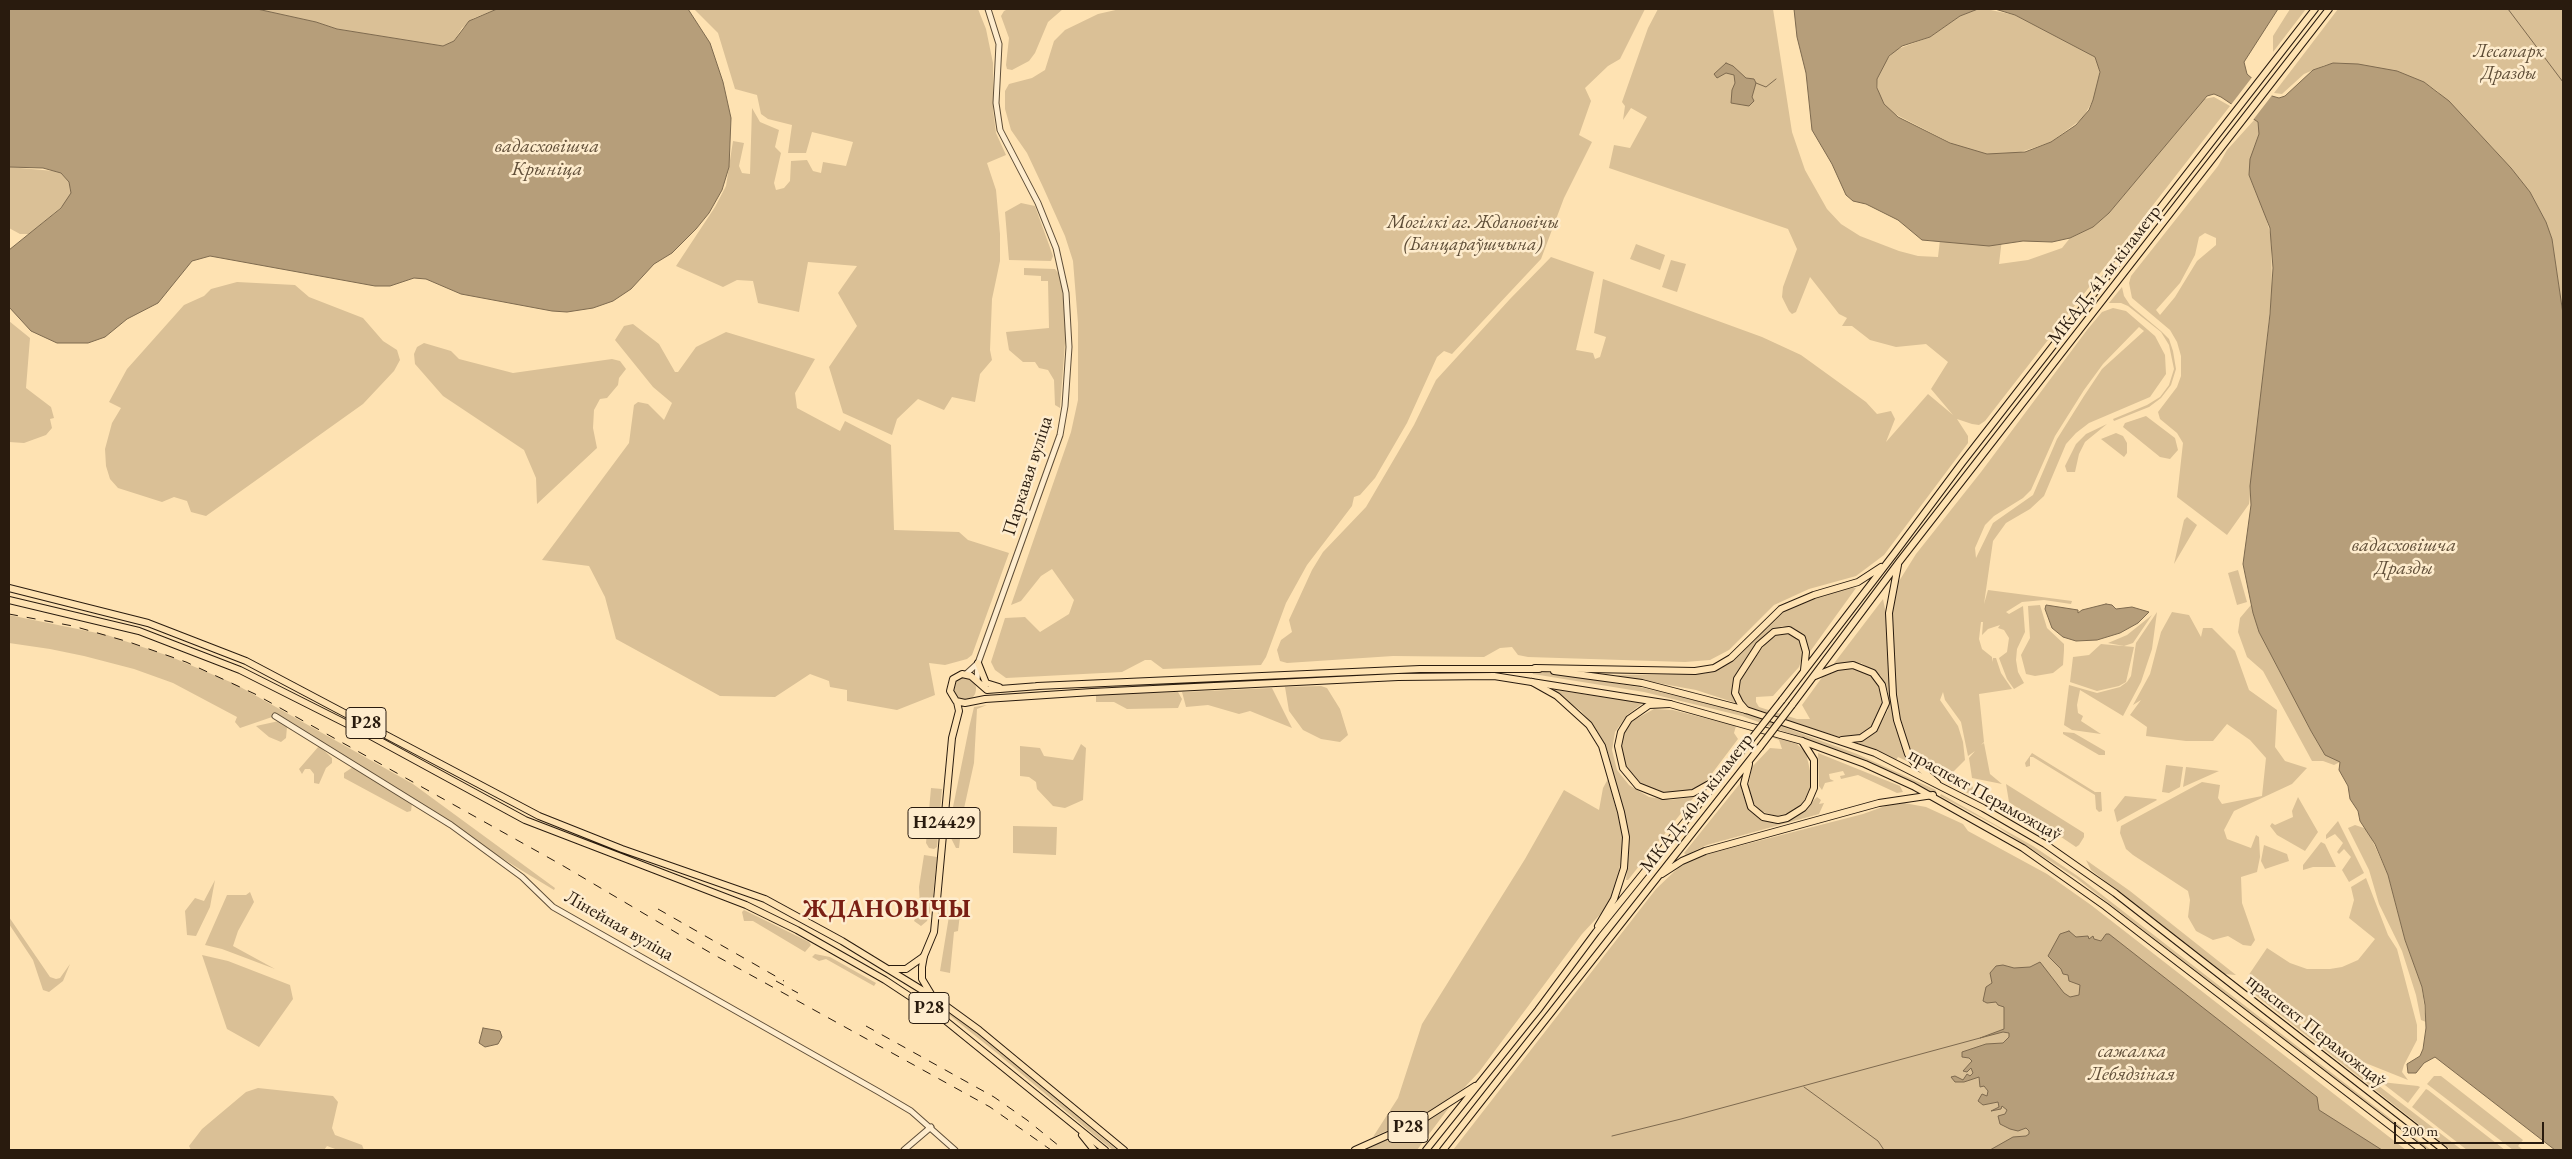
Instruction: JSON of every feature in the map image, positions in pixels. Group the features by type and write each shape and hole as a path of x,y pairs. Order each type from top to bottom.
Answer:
{"main road":[{"name":"МКАД, 41-ы кіламетр","path":"1894,554 1967,456 2314,9"},
{"name":"МКАД, 41-ы кіламетр","path":"1900,560 2329,9"},
{"name":"МКАД, 40-ы кіламетр","path":"1426,1150 1483,1080 1596,932 1723,776 1894,554"},
{"name":"МКАД, 40-ы кіламетр","path":"1445,1149 1760,747 1900,560"},
{"path":"1900,560 1889,613 1893,695 1897,720 1905,746 1912,760 1937,783"},
{"path":"1596,932 1602,917 1614,899 1624,868 1626,843 1621,812 1602,746 1589,725 1557,696 1532,682 1528,674 1532,668 1695,671 1714,668 1731,658 1781,609 1805,598 1858,582 1888,562"},
{"name":"Р28","path":"9,588 148,623 246,661 539,816 622,849 765,900 820,928 935,998 979,1030 1124,1150"},
{"name":"Р28","path":"9,600 139,631 240,670 352,726 525,820 760,912 825,946 920,1002 986,1052 1105,1150"},
{"path":"1746,710 1735,693 1737,679 1759,645 1774,632 1790,630 1802,638 1805,644 1807,659 1803,674"},
{"path":"978,663 983,680 989,685 998,687 1039,686"},
{"path":"1812,678 1837,667 1853,665 1873,673 1882,685 1886,703 1874,729 1861,738 1842,740"},
{"name":"праспект Пераможцаў","path":"1039,686 1420,669 1532,668 1642,684 1746,710 1842,740 1875,753 1937,783 2011,823 2115,893 2444,1150"},
{"path":"966,674 987,690 1039,686"},
{"name":"Н24429","path":"935,998 922,979 924,956 934,932 952,738 958,716 958,702 951,695 950,684 956,677 966,674"},
{"name":"праспект Пераможцаў","path":"970,702 1092,692 1398,677 1484,675 1629,696 1670,704 1802,742 1865,764 1932,795 2023,848 2068,879 2422,1150"},
{"name":"Н24429","path":"958,716 977,696 978,682"},
{"path":"958,702 970,702"},
{"path":"1670,704 1650,706 1634,714 1624,725 1619,739 1618,754 1628,775 1645,790 1673,797 1702,790 1723,776"},
{"path":"1751,757 1744,784 1751,807 1763,817 1778,820 1787,818 1795,814 1808,802 1814,788 1814,760 1809,748 1802,742"},
{"path":"1657,878 1682,861 1705,851 1879,803 1932,795"},
{"path":"889,969 906,969 924,956"},
{"name":"Р28","path":"1355,1150 1422,1120 1483,1080"},
{"name":"Р28","path":"1073,1125 1094,1150"}],"street":[{"name":"Паркавая вуліца","path":"978,682 978,663 1054,454 1064,416 1068,329 1061,263 1038,203 1000,130 996,103 999,44 988,9"},
{"name":"Паркавая вуліца","path":"966,674 978,663"},
{"name":"Лінейная вуліца","path":"275,716 451,825 522,877 553,907 875,1089 930,1127 955,1150"},
{"path":"904,1150 930,1127"}],"green space":[{"path":"257,9 497,9 474,18 462,28 454,41 443,46 337,29 316,22"},
{"path":"694,9 978,9 986,29 993,63 993,110 996,133 1006,155 987,163 996,190 1000,234 1000,261 992,299 990,350 992,360 980,374 975,402 952,397 944,410 918,399 897,419 892,435 843,413 829,367 857,326 838,293 857,266 808,262 799,312 758,303 753,281 737,280 723,287 676,266 715,207 726,186 733,141 744,143 739,166 742,173 750,174 752,108 760,122 779,130 775,147 781,153 774,183 776,190 784,188 790,181 791,161 807,160 813,171 821,173 823,162 846,166 853,142 812,132 806,153 788,153 792,125 768,119 761,114 757,95 735,89 718,33"},
{"path":"1008,9 1063,9 1048,22 1035,53 1029,61 1012,70 1007,69 1006,65 1009,38 1001,16"},
{"name":"Могілкі аг. Ждановічы (Банцараўшчына)","path":"1120,9 1645,9 1620,59 1608,66 1585,88 1591,101 1579,135 1592,142 1564,198 1541,259 1452,354 1444,351 1437,357 1407,423 1375,478 1360,495 1354,497 1352,506 1307,565 1286,603 1266,657 1261,665 1163,669 1151,660 1145,660 1122,672 1006,678 995,670 991,662 1005,618 1025,617 1040,632 1069,614 1074,600 1052,569 1041,576 1021,601 1011,605 1071,432 1078,400 1078,323 1073,261 1065,236 1027,153 1011,130 1005,109 1005,91 1009,84 1032,78 1045,70 1054,41 1065,30 1098,14"},
{"path":"1658,9 1773,9 1792,132 1805,170 1827,209 1841,224 1860,236 1918,256 1938,257 1951,143 1889,111 1879,97 1877,79 1884,63 1895,50 1930,37 1960,16 1978,9 2015,15 2095,57 2099,67 2099,77 2093,100 2083,118 2051,142 2012,155 1999,264 2028,260 2062,248 2070,238 2093,227 2109,213 2204,99 2214,97 2230,106 1985,421 1979,425 1957,419 1968,436 1968,443 1884,555 1856,576 1809,589 1774,605 1729,650 1710,660 1685,662 1528,657 1518,655 1512,647 1500,648 1484,657 1393,656 1287,663 1280,661 1277,650 1281,640 1292,632 1289,620 1312,570 1323,552 1366,507 1414,425 1436,380 1551,257 1594,272 1576,350 1593,353 1595,359 1600,357 1606,337 1594,333 1603,279 1762,337 1801,355 1866,402 1877,414 1891,411 1895,419 1886,442 1928,394 1953,415 1931,389 1948,362 1926,344 1896,347 1870,340 1852,326 1842,326 1847,318 1839,314 1810,277 1796,312 1792,314 1789,311 1782,297 1783,287 1797,249 1788,229 1609,168 1614,145 1630,148 1647,117 1631,108 1623,120 1625,106 1622,102 1648,28"},
{"path":"2290,9 2306,9 2273,52 2273,36"},
{"name":"Лесапарк Дразды","path":"2338,9 2563,9 2563,314 2552,239 2546,222 2530,192 2492,147 2437,91 2424,82 2396,71 2340,63 2325,65 2304,74 2282,94 2274,93"},
{"path":"2255,119 2259,123 2259,134 2249,175 2264,211 2271,236 2272,292 2249,504 2227,535 2177,497 2183,443 2177,433 2160,419 2158,412 2177,387 2181,376 2181,356 2177,342 2170,330 2132,298 2129,283 2131,276 2218,166 2227,150","holes":["2205,233 2216,238 2216,245 2197,261 2175,297 2160,315 2156,310 2180,283 2195,255 2199,237"]},
{"path":"9,167 54,171 61,173 69,182 71,193 66,203 29,234 20,234 9,228"},
{"path":"1021,203 1035,206 1053,256 1051,261 1009,260 1005,212"},
{"path":"1636,244 1665,255 1660,270 1630,259"},
{"path":"1671,260 1686,264 1677,292 1662,287"},
{"path":"1024,268 1055,269 1061,277 1066,330 1060,408 1055,405 1054,380 1048,370 1039,368 1035,362 1023,362 1009,350 1006,332 1049,328 1048,281 1041,281 1041,276 1024,275"},
{"path":"237,282 295,285 309,297 363,318 383,341 397,350 400,360 394,371 363,404 206,516 191,512 187,501 174,497 162,502 118,488 110,479 106,466 105,449 112,423 121,408 109,402 127,369 184,305 204,296 211,289"},
{"path":"2122,287 2124,296 2130,305 2161,331 2169,339 2176,369 2171,385 2161,398 2149,407 2114,421 2113,419 2147,405 2160,397 2169,385 2174,369 2169,345 2161,332 2128,306 2121,303 2109,303"},
{"path":"2113,308 2126,311 2155,336 2165,355 2166,374 2150,397 2089,423 2076,433 2066,444 2044,496 2030,509 2006,523 1993,541 1984,604 1988,590 2072,601 2071,604 2044,600 2022,602 2006,612 2009,614 2023,606 2025,632 2017,649 2016,660 2018,672 2024,683 2014,689 2007,679 1999,658 2007,652 2009,638 2004,630 1998,628 2000,625 1988,629 1982,635 1983,622 1981,622 1979,639 1982,649 1992,657 1992,662 1993,658 1996,658 2001,673 2012,689 1979,694 1984,742 1981,745 1984,743 1990,774 2002,784 1972,778 1969,758 1975,751 1968,756 1961,722 1945,700 1943,692 1940,700 1958,726 1963,742 1965,760 1953,772 1924,758 1918,763 1904,737 1897,708 1891,615 1896,586 1916,554 1981,472 2102,312","holes":["2139,327 2144,331 2102,369 2057,439 2033,495 1993,523 1976,558 1975,548 1985,525 1994,516 2023,498 2031,490 2055,436 2103,364"]},
{"path":"9,321 30,338 26,388 51,407 54,418 50,419 52,428 46,435 24,443 9,442"},
{"path":"633,324 659,344 675,372 678,372 696,347 726,332 815,359 795,393 797,408 840,431 845,421 891,445 894,530 959,532 968,540 1009,553 972,655 967,659 945,665 929,663 935,695 897,710 847,701 847,690 830,687 829,681 810,674 775,697 720,696 616,639 605,597 589,566 542,560 629,443 634,405 638,402 648,404 664,420 672,403 653,387 615,340 624,326"},
{"path":"424,343 451,351 459,359 513,373 612,359 620,361 626,369 619,378 618,385 607,398 600,399 594,410 593,428 597,448 537,504 536,478 524,450 443,396 415,364 414,354 417,347"},
{"path":"2146,416 2175,438 2178,450 2170,459 2160,457 2123,427 2125,423"},
{"path":"2107,424 2085,442 2079,454 2075,472 2067,472 2065,466 2076,444 2086,434"},
{"path":"2116,433 2123,436 2127,443 2127,453 2124,457 2101,439"},
{"path":"2187,517 2197,525 2174,564 2184,520"},
{"path":"2238,570 2247,602 2237,605 2228,573"},
{"path":"1856,588 1809,653 1804,637 1795,629 1782,626 1765,635 1746,658 1733,681 1732,692 1736,703 1696,690 1614,675 1701,674 1713,672 1729,663 1782,612 1810,599"},
{"path":"1883,599 1886,614 1892,709 1900,740 1911,763 1898,757 1896,760 1858,744 1879,727 1888,710 1888,692 1881,676 1861,663 1848,662 1832,666"},
{"path":"2040,605 2047,628 2064,644 2063,665 2053,673 2035,676 2026,674 2021,655 2030,638 2028,606"},
{"path":"2251,605 2259,632 2311,731 2318,743 2340,762 2334,765 2323,761 2312,761 2263,671 2247,657 2238,632 2240,618"},
{"path":"2157,612 2152,649 2141,682 2123,716 2080,690 2077,705 2078,713 2083,716 2081,721 2101,734 2072,730 2064,725 2069,685 2097,693 2120,687 2127,682 2131,676 2136,643"},
{"path":"2172,612 2189,615 2201,637 2203,628 2212,628 2235,651 2249,690 2277,710 2275,747 2285,761 2307,768 2292,784 2234,811 2224,830 2227,839 2251,848 2256,835 2259,837 2260,857 2257,872 2241,877 2242,903 2255,940 2251,946 2243,945 2228,936 2213,940 2196,931 2188,917 2190,900 2188,891 2133,855 2126,849 2120,833 2121,826 2202,782 2220,785 2218,798 2222,804 2262,796 2266,758 2250,740 2227,724 2213,741 2186,741 2146,736 2147,727 2130,715 2141,700 2133,705 2150,674 2161,632"},
{"path":"9,615 107,635 169,656 235,684 413,784 555,888 554,890 275,716 240,728 235,722 237,717 173,683 134,669 84,656 9,643"},
{"path":"2152,615 2133,643 2124,646 2108,643 2127,635"},
{"path":"1786,631 1798,638 1802,644 1802,658 1799,667 1773,696 1756,697 1759,707 1797,719 1810,719 1802,705 1823,676 1838,669 1852,667 1866,671 1876,679 1883,692 1883,709 1871,729 1860,735 1846,738 1836,736 1752,709 1742,702 1738,693 1738,683 1743,673 1771,637"},
{"path":"2101,644 2134,647 2126,682 2119,686 2097,691 2070,682 2073,657 2089,655"},
{"path":"1534,670 1644,688 1743,712 1857,754 1936,790 1934,793 1856,758 1742,716 1644,692 1533,674"},
{"path":"964,677 972,681 976,689 972,697 964,701 956,697 952,689 956,681"},
{"path":"1321,686 1327,688 1340,709 1348,735 1340,742 1321,739 1303,730 1289,711 1285,687"},
{"path":"1272,688 1292,728 1250,711 1239,714 1208,705 1186,707 1182,692"},
{"path":"1549,689 1643,703 1627,715 1615,732 1612,750 1617,770 1629,785 1649,797 1670,800 1694,797 1628,880 1626,880 1629,851 1627,824 1620,799 1591,723 1581,711"},
{"path":"1178,692 1182,699 1178,708 1127,709 1114,702 1096,702 1096,694"},
{"path":"987,705 977,709 974,763 963,813 959,848 956,848 951,838 953,807 969,728 974,707"},
{"path":"1654,709 1673,710 1736,726 1734,733 1738,739 1704,784 1680,794 1651,792 1630,777 1620,753 1622,736 1632,721"},
{"path":"279,721 287,727 286,738 281,742 269,737 256,726"},
{"path":"1738,724 1797,744 1806,753 1811,775 1810,788 1803,803 1790,813 1776,816 1760,811 1750,798 1748,789 1752,767 1770,748 1782,749 1779,740"},
{"path":"2063,732 2074,733 2105,751 2105,755 2099,755 2063,734"},
{"path":"1081,744 1086,748 1083,800 1065,808 1053,806 1037,789 1036,782 1029,777 1020,776 1020,746 1040,748 1044,756 1073,760"},
{"path":"319,746 332,758 332,763 326,768 319,784 314,783 314,774 310,769 305,769 302,774 299,769"},
{"path":"1818,753 1900,786 1903,792 1897,793 1858,775 1841,779 1840,776 1845,775 1843,771 1829,774 1830,779 1834,781 1825,783 1822,790 1819,786"},
{"path":"2032,753 2095,792 2101,792 2102,811 2099,812 2096,809 2095,795 2033,757 2030,757 2030,766 2026,767 2025,763"},
{"path":"2166,765 2183,767 2180,787 2169,793 2162,792"},
{"path":"353,767 412,803 411,811 407,812 344,778 344,773"},
{"path":"2186,767 2219,771 2183,787"},
{"path":"1952,776 1972,786 1977,794 1976,797 1949,784 1948,780"},
{"path":"1608,779 1621,826 1623,847 1616,889 1607,907 1582,934 1479,1072 1464,1088 1430,1111 1373,1137 1398,1098 1422,1024 1525,859 1564,790 1599,810 1603,788"},
{"path":"1742,781 1741,789 1747,806 1760,819 1769,822 1782,822 1796,817 1817,797 1821,800 1819,804 1824,803 1819,814 1707,845 1686,855 1684,853"},
{"path":"2006,784 2084,833 2084,837 2079,845 2076,847 2009,802"},
{"path":"931,788 942,789 937,847 934,849 929,848 926,843"},
{"path":"1941,794 2033,846 2079,877 2431,1150 2427,1150 2076,878 1996,826 1940,796"},
{"path":"2125,796 2157,800 2117,822 2114,810"},
{"path":"2298,797 2318,832 2305,851 2277,835 2270,826 2272,823 2275,825 2293,817 2292,811"},
{"path":"1902,800 1904,803 1926,807 1963,824 1968,831 2047,874 2091,905 2406,1150 1453,1150 1656,889 1679,867 1700,856 1863,814"},
{"path":"2338,821 2364,873 2349,882 2342,870 2351,857 2344,849 2339,854 2337,852 2343,843 2335,834 2326,839 2326,835"},
{"path":"2355,825 2367,829 2388,875 2405,940 2422,987 2426,1022 2421,1020 2416,995 2402,951 2379,904 2369,870 2348,828"},
{"path":"1013,826 1057,827 1056,855 1013,853"},
{"path":"2321,842 2325,844 2336,867 2313,867 2303,870 2303,865"},
{"path":"2264,845 2287,854 2289,861 2265,869 2261,861"},
{"path":"924,855 937,857 932,905 927,921 921,926 914,921 920,908 919,887"},
{"path":"2086,860 2130,891 2236,975 2224,974 2091,870"},
{"path":"2366,878 2388,935 2397,949 2417,1025 2417,1040 2402,1072 2408,1080 2343,1054 2248,976 2267,948 2290,963 2307,969 2342,967 2358,960 2375,939 2349,918 2354,900 2351,887"},
{"path":"215,880 210,907 196,936 187,935 185,911 195,898 204,901"},
{"path":"250,892 254,902 238,931 233,946 275,969 222,949 205,945 227,895 246,895"},
{"path":"951,904 961,905 958,931 954,932 950,973 940,971"},
{"path":"744,910 809,942 811,945 805,952 753,921 744,921 742,912"},
{"path":"9,917 50,977 60,978 70,964 63,981 49,992 43,990 33,960 9,924"},
{"path":"815,954 830,957 876,983 874,986 826,959 819,961 812,957"},
{"path":"202,955 228,961 290,985 293,999 259,1047 227,1029"},
{"path":"898,976 927,994 1001,1052 1117,1150 1113,1150 1100,1140 928,998 896,978"},
{"path":"2246,980 2340,1056 2462,1150 2451,1150 2249,990"},
{"path":"2434,1076 2441,1076 2523,1140 2518,1146 2523,1150 2513,1150 2427,1084"},
{"path":"2381,1082 2418,1086 2420,1087 2408,1103"},
{"path":"258,1088 333,1096 338,1102 332,1128 335,1135 362,1145 364,1150 338,1150 327,1146 324,1150 191,1150 189,1146 202,1129 246,1092"},
{"path":"2426,1089 2505,1150 2467,1150 2412,1107"},
{"path":"1451,1105 1417,1150 1359,1150 1430,1118"}],"water":[{"name":"вадасховішча Крыніца","path":"9,9 257,9 316,22 337,29 443,46 454,41 469,21 497,9 688,9 710,43 723,82 731,118 729,167 722,190 709,213 696,229 672,253 654,264 631,289 613,301 593,308 567,312 552,311 461,294 426,279 414,278 390,286 375,286 210,256 192,261 158,303 127,319 105,337 88,343 57,343 31,331 9,307 9,250 61,208 71,193 69,182 61,173 43,168 9,167"},
{"name":"вадасховішча Дразды","path":"1794,9 1978,9 1960,16 1930,37 1902,46 1889,56 1877,79 1877,88 1884,104 1898,117 1950,143 1987,154 2025,152 2051,142 2076,125 2089,110 2100,72 2095,57 2015,15 1995,9 2278,9 2244,62 2247,74 2272,96 2279,98 2285,96 2313,70 2333,63 2358,64 2397,71 2424,82 2449,101 2511,168 2530,192 2546,222 2552,239 2563,314 2563,1150 2555,1150 2435,1057 2424,1063 2416,1073 2408,1073 2407,1064 2420,1056 2423,1049 2426,1028 2425,1005 2422,987 2405,940 2388,875 2375,844 2360,821 2358,811 2350,799 2348,786 2339,770 2340,762 2325,755 2259,632 2253,613 2243,564 2251,505 2250,486 2270,314 2273,268 2270,228 2249,175 2250,159 2259,134 2258,122 2221,97 2214,94 2207,96 2109,213 2093,227 2070,238 2052,242 2023,241 1989,246 1922,240 1898,220 1866,204 1853,201 1846,195 1832,164 1812,130 1806,73 1797,37"},
{"path":"1726,63 1733,66 1746,78 1754,79 1756,83 1752,97 1754,101 1749,106 1731,103 1732,90 1735,83 1734,75 1726,73 1717,78 1714,74"},
{"path":"2106,604 2112,605 2116,609 2132,607 2149,612 2138,623 2120,633 2097,640 2076,641 2063,637 2052,628 2045,609 2046,605 2078,610 2078,613 2082,610"},
{"name":"сажалка Лебядзіная","path":"2069,931 2076,937 2088,936 2089,939 2093,936 2094,939 2101,941 2106,934 2109,934 2317,1097 2319,1110 2382,1150 1990,1150 2013,1137 2026,1136 2029,1134 2029,1131 2026,1128 2018,1131 2000,1124 1998,1116 2005,1114 2007,1110 2002,1106 2001,1109 1991,1111 1999,1107 1998,1102 1983,1105 1978,1101 1982,1094 1987,1096 1988,1091 1984,1086 1980,1087 1979,1077 1964,1082 1955,1082 1951,1077 1955,1076 1963,1080 1967,1074 1970,1076 1973,1073 1971,1068 1967,1072 1963,1071 1972,1061 1969,1058 1962,1057 1962,1052 1986,1044 2003,1043 2009,1037 2009,1033 2003,1032 1980,1038 2004,1029 2004,1007 1996,1002 1987,1003 1983,1001 1986,987 1992,983 1990,973 1996,966 2030,967 2040,962 2064,993 2070,997 2079,995 2080,985 2069,981 2068,975 2063,974 2061,969 2048,956 2060,934"},
{"path":"483,1028 500,1031 502,1037 498,1044 485,1047 479,1043"}],"pier":[{"path":"2253,76 2273,94 2253,120 2230,106"}],"waterway":[{"path":"2508,9 2563,82"},
{"path":"1756,83 1766,87 1776,79"},
{"path":"1612,1136 1980,1038"},
{"path":"1804,1087 1878,1141 1884,1150"}],"railway":[{"path":"9,614 73,626 129,642 186,662 255,694 560,864 709,952 990,1107 1051,1150"},
{"path":"658,909 784,981"},
{"path":"776,981 798,993"},
{"path":"866,1026 994,1097 1027,1120 1064,1150"}],"district":[{"name":"ЖДАНОВІЧЫ","path":"887,910"}]}
